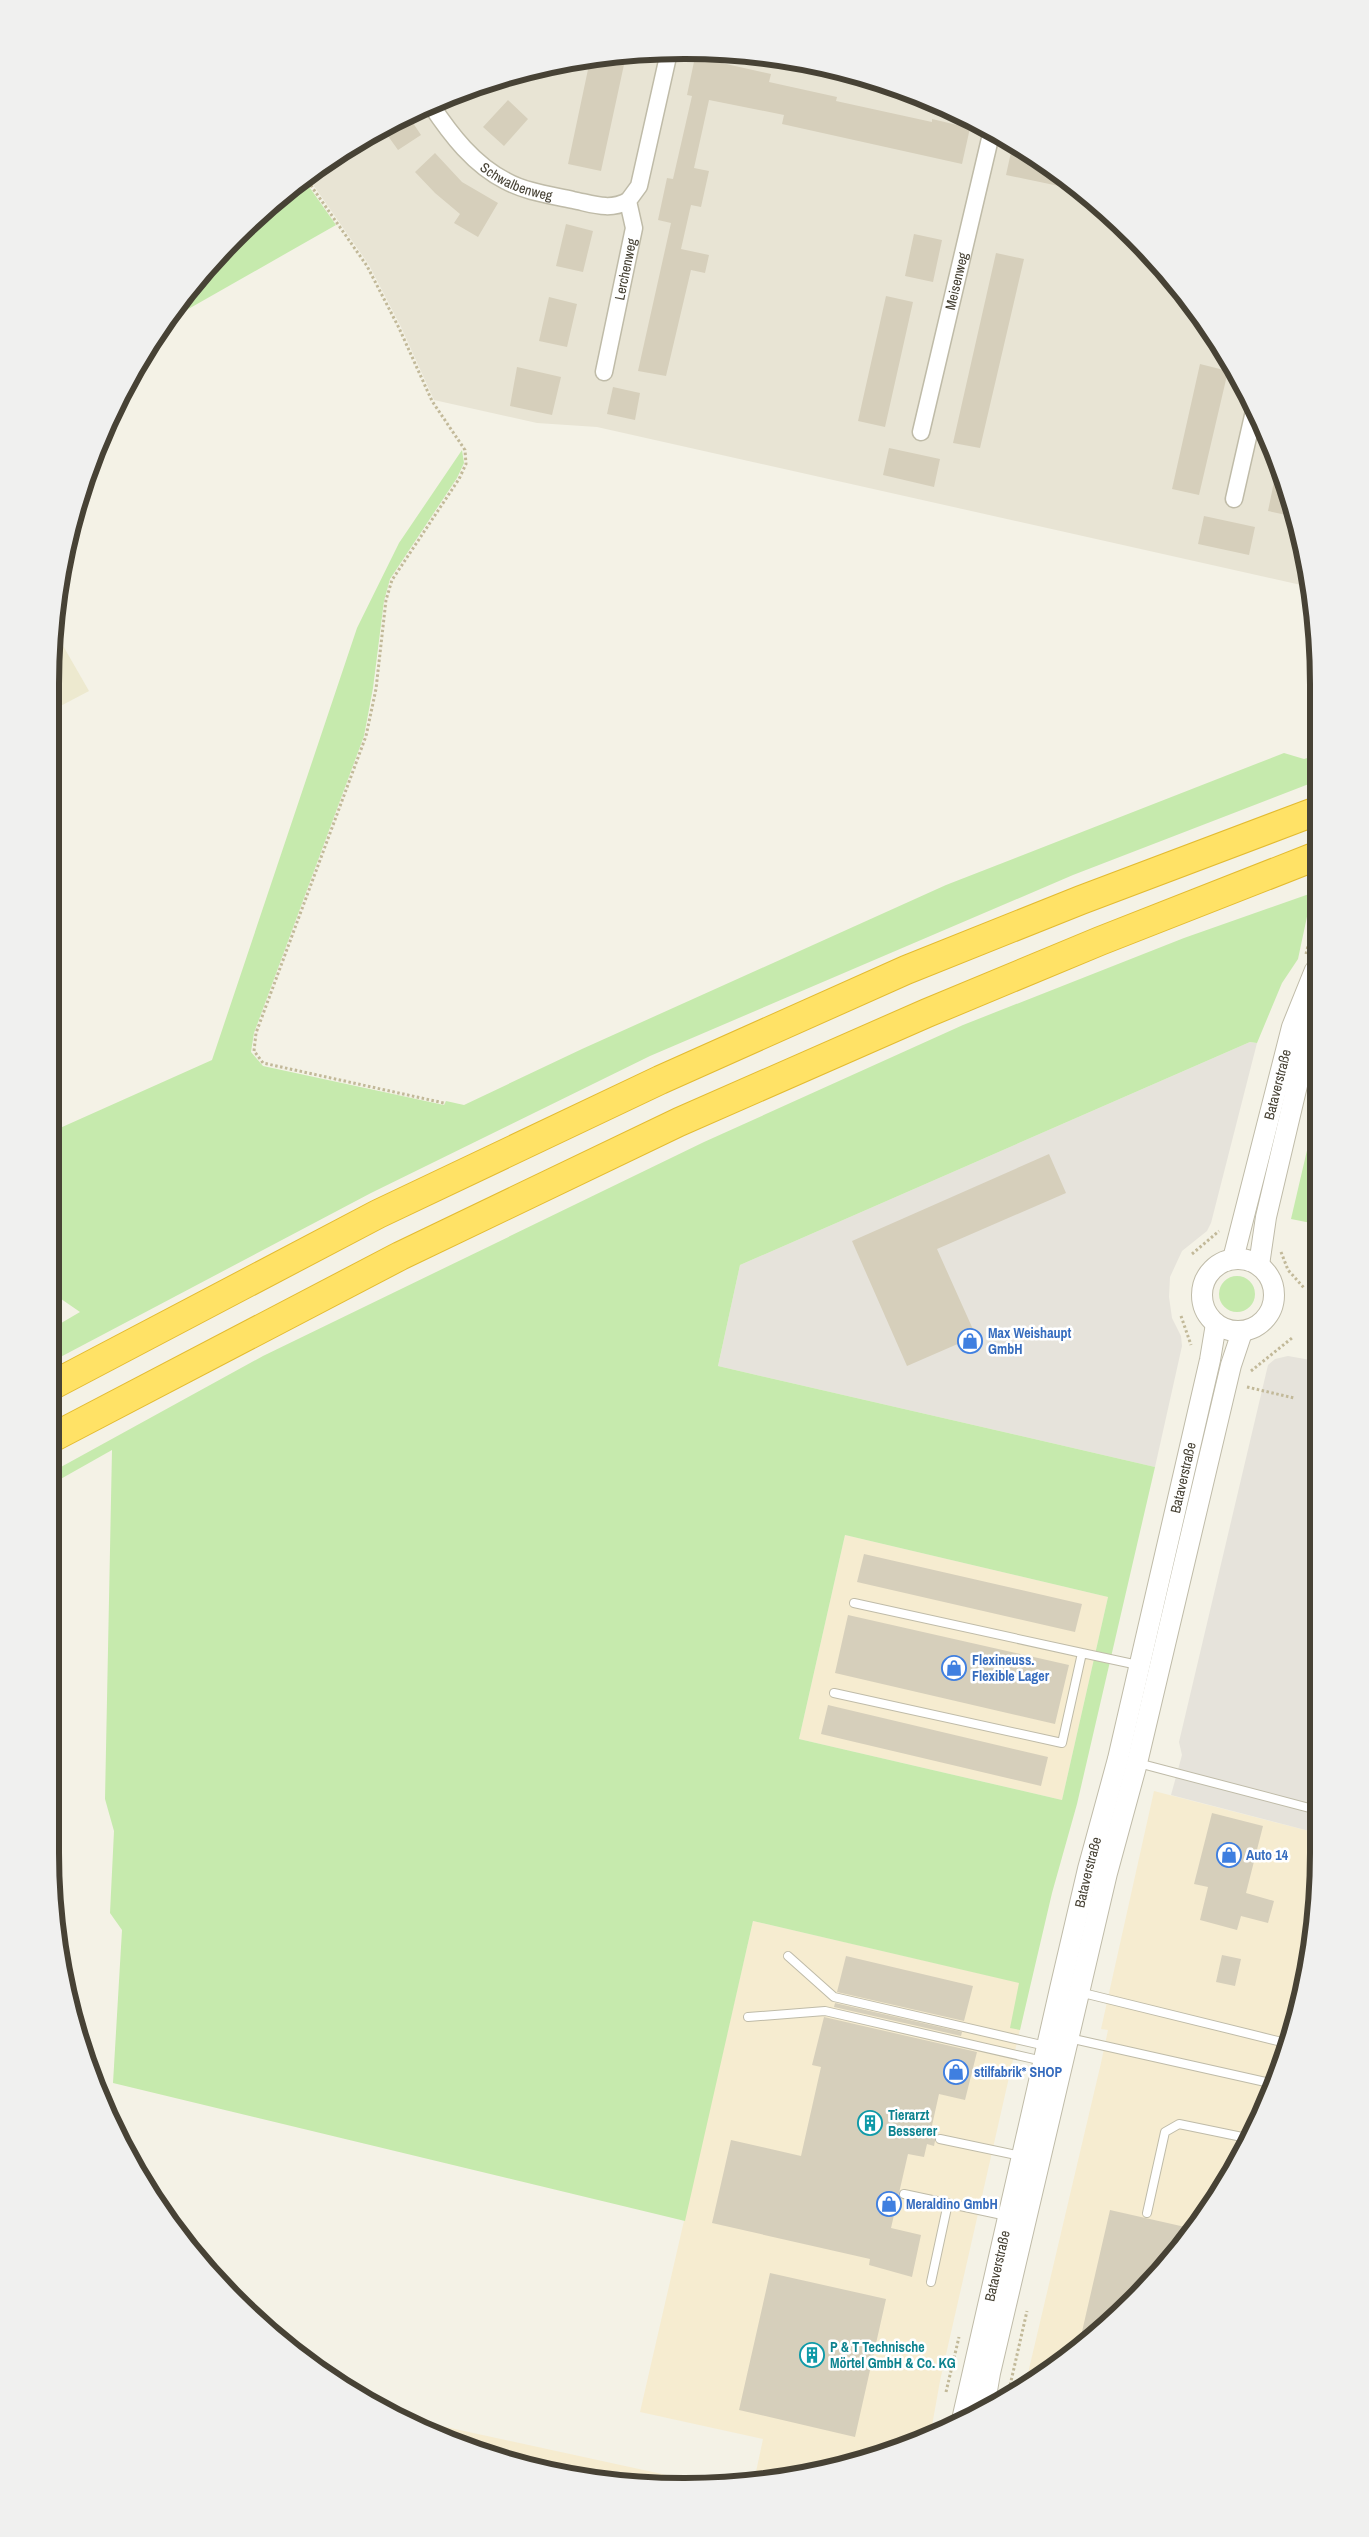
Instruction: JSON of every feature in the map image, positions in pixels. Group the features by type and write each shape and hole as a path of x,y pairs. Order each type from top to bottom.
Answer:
{"highway":[{"path":"59,1381 378,1214 660,1080 915,967 1081,900 1310,814"},
{"path":"59,1434 400,1256 679,1122 928,1013 1100,941 1310,859"}],"street":[{"path":"628,201 639,186 668,59"},
{"name":"Schwalbenweg","path":"435,111 464,150 507,182 530,191 609,208 628,201"},
{"name":"Meisenweg","path":"920,432 990,139"},
{"name":"Lerchenweg","path":"604,372 634,228 628,201"},
{"path":"1234,499 1252,421"},
{"name":"Bataverstraße","path":"1233,1259 1292,1027 1310,982"},
{"name":"Bataverstraße","path":"1259,1265 1266,1217 1310,1030"},
{"path":"1233,1259 1246,1260 1259,1265 1270,1278 1275,1293 1273,1306 1268,1318 1256,1327 1242,1332 1228,1331 1216,1324 1207,1314 1202,1302 1203,1288 1208,1275 1219,1264 1233,1259"},
{"name":"Bataverstraße","path":"1128,1761 1140,1665 1210,1360 1216,1324"},
{"name":"Bataverstraße","path":"964,2412 1017,2218 1070,1990 1088,1869 1128,1761 1230,1365 1242,1332"},
{"name":"Bataverstraße","path":"985,2400 1017,2218"}],"lane":[{"path":"854,1603 1140,1665"},
{"path":"834,1693 1062,1743 1082,1653"},
{"path":"1128,1761 1310,1808"},
{"path":"788,1956 834,1997 1056,2049"},
{"path":"1070,1990 1281,2042"},
{"path":"748,2016 825,2011 1267,2082"},
{"path":"1147,2213 1165,2132 1179,2124 1242,2137"},
{"path":"940,2139 1031,2158"},
{"path":"904,2194 1017,2218"},
{"path":"931,2282 948,2203"}],"path":[{"path":"310,184 367,266 399,328 432,401 465,450 466,464 459,479 392,580 386,600 378,670 366,736 256,1033 254,1051 263,1063 444,1103"},
{"path":"1245,1397 1252,1369 1292,1338"},
{"path":"1247,1387 1294,1398"}],"shaded area":[{"path":"684,59 766,64 846,80 886,92 924,106 961,123 1032,164 1097,214 1155,272 1205,337 1246,408 1263,445 1277,483 1289,523 1302,585 597,427 537,423 434,400 401,327 369,265 312,183 337,164 408,123 445,106 483,92 523,80 603,64"},
{"path":"60,641 89,691 59,707"},
{"path":"1250,1042 1257,1043 1211,1223 1207,1231 1182,1251 1170,1277 1169,1297 1172,1318 1181,1336 1182,1346 1155,1467 718,1366 740,1265"},
{"path":"1310,1255 1310,1266 1307,1265"},
{"path":"1288,1356 1310,1360 1310,1831 1171,1795 1182,1755 1179,1742 1268,1365 1275,1359"},
{"path":"845,1535 1108,1597 1062,1800 799,1739"},
{"path":"1154,1791 1310,1831 1309,1893 1298,1975 1277,2054 1263,2092 1246,2129 1205,2200 1155,2265 1097,2323 1027,2376 1108,2030 1101,2029"},
{"path":"753,1921 1030,1985 940,2381 932,2427 886,2445 846,2457 807,2466 755,2474 763,2439 640,2412"},
{"path":"428,2423 680,2478 603,2473 562,2466 483,2445"},
{"path":"616,2471 639,2476 615,2474"}],"green space":[{"path":"308,185 336,225 182,313 214,272 242,242 272,214"},
{"path":"462,450 464,463 457,478 390,579 384,601 373,688 364,736 254,1033 251,1052 263,1066 444,1105 446,1101 464,1105 582,1049 946,885 1284,753 1304,759 1310,757 1310,784 1073,875 650,1056 371,1193 59,1358 59,1324 80,1312 59,1298 59,1128 212,1060 357,628 399,543"},
{"path":"1310,894 1310,902 1298,959 1282,983 1257,1043 1250,1042 740,1265 718,1366 1155,1467 1077,1804 1052,1893 1020,2030 1010,2028 1019,1983 753,1921 685,2221 113,2083 122,1930 110,1913 114,1831 105,1799 112,1450 59,1480 59,1468 263,1356 704,1142 963,1025 1184,938","holes":["845,1535 1108,1597 1062,1800 799,1739"]},
{"path":"1310,1137 1310,1223 1291,1219"},
{"path":"1237,1276 1244,1277 1250,1281 1254,1287 1254,1301 1250,1307 1244,1311 1237,1312 1230,1311 1224,1307 1220,1301 1219,1294 1220,1287 1224,1281 1230,1277"}],"building":[{"path":"695,59 706,60 771,74 769,82 837,97 836,101 932,122 932,119 970,128 962,164 782,124 784,115 709,100 694,168 709,171 701,207 691,205 681,249 709,255 705,273 691,270 666,376 638,371 671,223 658,220 667,178 673,179 692,96 687,95"},
{"path":"625,62 601,171 568,164 589,66"},
{"path":"508,100 528,119 504,146 483,127"},
{"path":"412,121 421,135 398,150 387,135"},
{"path":"1011,151 1064,187 1006,175"},
{"path":"435,153 462,182 498,203 478,237 454,223 460,214 435,193 415,172"},
{"path":"566,224 593,231 583,272 556,266"},
{"path":"914,234 942,240 933,282 905,276"},
{"path":"996,253 1024,259 980,448 953,443"},
{"path":"886,296 913,302 885,427 858,421"},
{"path":"549,297 577,304 567,347 539,341"},
{"path":"1200,364 1225,370 1227,374 1199,495 1172,489"},
{"path":"517,367 561,377 552,415 510,406"},
{"path":"613,387 640,393 635,420 607,414"},
{"path":"889,448 940,459 934,487 883,475"},
{"path":"1275,477 1287,515 1268,511"},
{"path":"1204,516 1255,527 1249,555 1198,544"},
{"path":"1049,1154 1066,1193 937,1249 976,1336 907,1366 852,1241"},
{"path":"864,1554 1082,1604 1075,1632 857,1582"},
{"path":"848,1615 1069,1665 1055,1724 835,1673"},
{"path":"828,1705 1048,1757 1041,1786 821,1734"},
{"name":"Auto 14","path":"1212,1813 1263,1826 1246,1893 1274,1901 1268,1923 1241,1916 1237,1930 1200,1920 1208,1887 1194,1884"},
{"path":"1222,1955 1241,1959 1235,1986 1216,1982"},
{"path":"846,1956 973,1986 964,2021 837,1992"},
{"path":"835,2003 962,2032 961,2036 834,2007"},
{"path":"824,2017 977,2052 965,2100 939,2094 931,2130 937,2131 934,2146 927,2144 924,2157 908,2154 891,2228 921,2235 912,2277 869,2265 870,2259 712,2223 731,2140 801,2156 821,2067 812,2065"},
{"path":"1110,2210 1185,2227 1155,2265 1127,2295 1081,2336"},
{"name":"P & T Technische Mörtel GmbH & Co. KG","path":"770,2273 886,2299 855,2437 739,2410"}],"place":[{"name":"Max Weishaupt GmbH","path":"970,1341"},
{"name":"Flexineuss. Flexible Lager","path":"954,1668"},
{"name":"Auto 14","path":"1229,1855"},
{"name":"stilfabrik* SHOP","path":"956,2072"},
{"name":"Tierarzt Besserer","path":"870,2123"},
{"name":"Meraldino GmbH","path":"889,2204"},
{"name":"P & T Technische Mörtel GmbH & Co. KG","path":"812,2355"}]}
